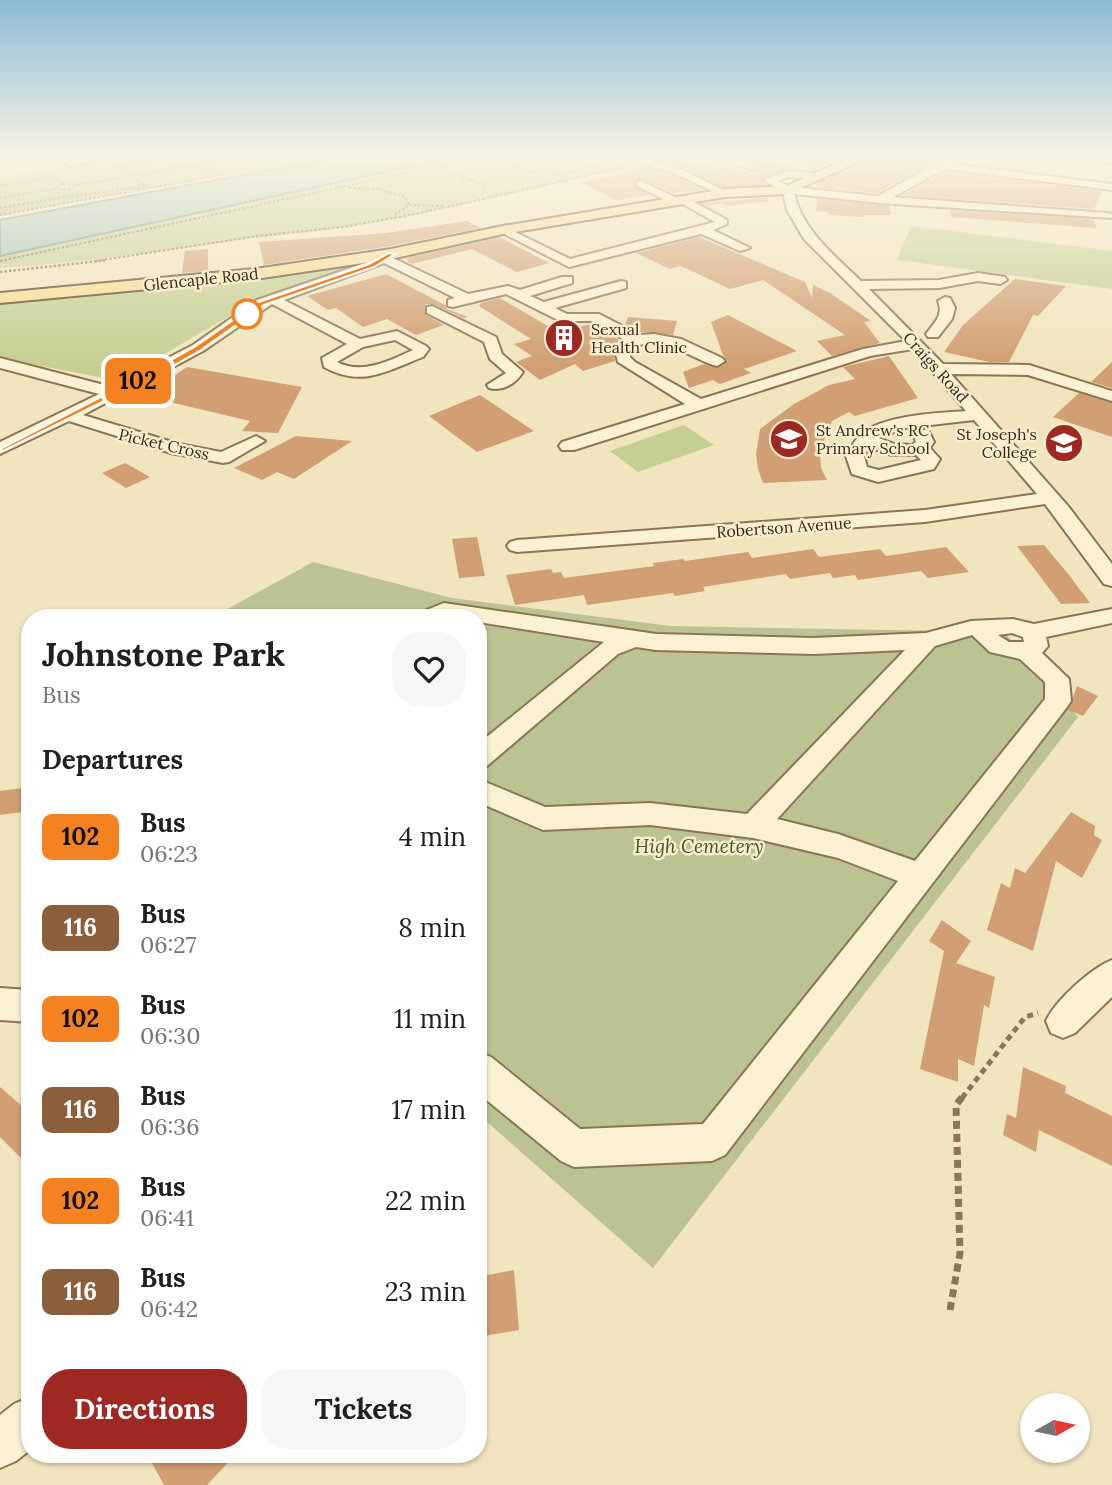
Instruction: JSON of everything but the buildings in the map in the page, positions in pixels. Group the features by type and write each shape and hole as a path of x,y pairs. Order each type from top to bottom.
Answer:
{"main road":[{"path":"275,254 442,242 525,226"},
{"name":"Glencaple Road","path":"0,298 256,274 388,257 442,242"}],"street":[{"path":"503,230 569,263 712,226"},
{"name":"Craigs Road","path":"802,226 808,236 917,344 1050,497 1112,579"},
{"path":"702,230 744,248"},
{"path":"0,449 116,393 198,348 272,299 388,257 466,298"},
{"path":"859,285 939,284 978,277 1000,280"},
{"path":"519,295 567,280"},
{"path":"885,283 917,299"},
{"path":"933,334 945,319 948,308 940,301 951,296 939,284"},
{"path":"542,307 621,285"},
{"path":"432,310 466,298 503,290 565,318 594,317 639,341"},
{"path":"272,299 355,342 397,335 421,349 418,354 362,374 346,373 329,364 333,355 355,342"},
{"path":"432,310 491,340 495,356 515,372 495,385"},
{"path":"699,405 623,359 621,356 624,346 639,341 670,340 717,361"},
{"path":"568,446 868,352 917,344"},
{"path":"0,363 33,369 66,381 116,393"},
{"path":"938,369 1029,370 1112,396"},
{"path":"920,449 931,459 928,466 878,476 859,470 855,456 866,439 877,433 944,416 979,415"},
{"name":"Picket Cross","path":"70,416 111,432 223,458 256,441"},
{"path":"866,439 886,450 906,452 920,449 925,442 919,422"},
{"name":"Robertson Avenue","path":"517,546 925,516 1050,497"},
{"path":"487,617 656,642 814,646 927,640 971,628 991,627 986,636 994,646 1009,651 1030,641 1112,616"},
{"path":"487,751 610,648 633,639"},
{"path":"753,826 927,640"},
{"path":"487,1077 575,1148 712,1142 1058,701 1057,679 1030,641"},
{"path":"487,794 543,819 650,814 753,826 830,843 883,860 920,877"},
{"path":"1063,1021 1112,975"},
{"path":"0,1004 21,1005"},
{"path":"0,1445 21,1428"}],"path":[{"path":"0,261 160,226"},
{"path":"0,272 80,264 336,226"},
{"path":"77,270 80,264"},
{"path":"950,1310 960,1253 956,1105 1025,1017 1039,1013 1063,1021"}],"green space":[{"path":"136,226 353,226 87,260 0,268 0,256"},
{"path":"911,226 1112,251 1112,289 897,260"},
{"path":"362,261 365,263 261,297 119,381 0,358 0,303"},
{"path":"684,425 714,445 638,472 610,451"},
{"name":"High Cemetery","path":"313,562 452,598 671,626 1004,632 1078,717 653,1268 487,1122 487,609 227,609"}],"water":[{"path":"0,226 136,226 0,256"}],"bus line":[{"name":"102","path":"0,449 156,372 198,348 261,303 372,265 385,260 391,254"}],"place":[{"name":"Sexual Health Clinic","path":"564,338"},
{"name":"St Andrew's RC Primary School","path":"789,439"},
{"name":"St Joseph's College","path":"1064,443"}]}
